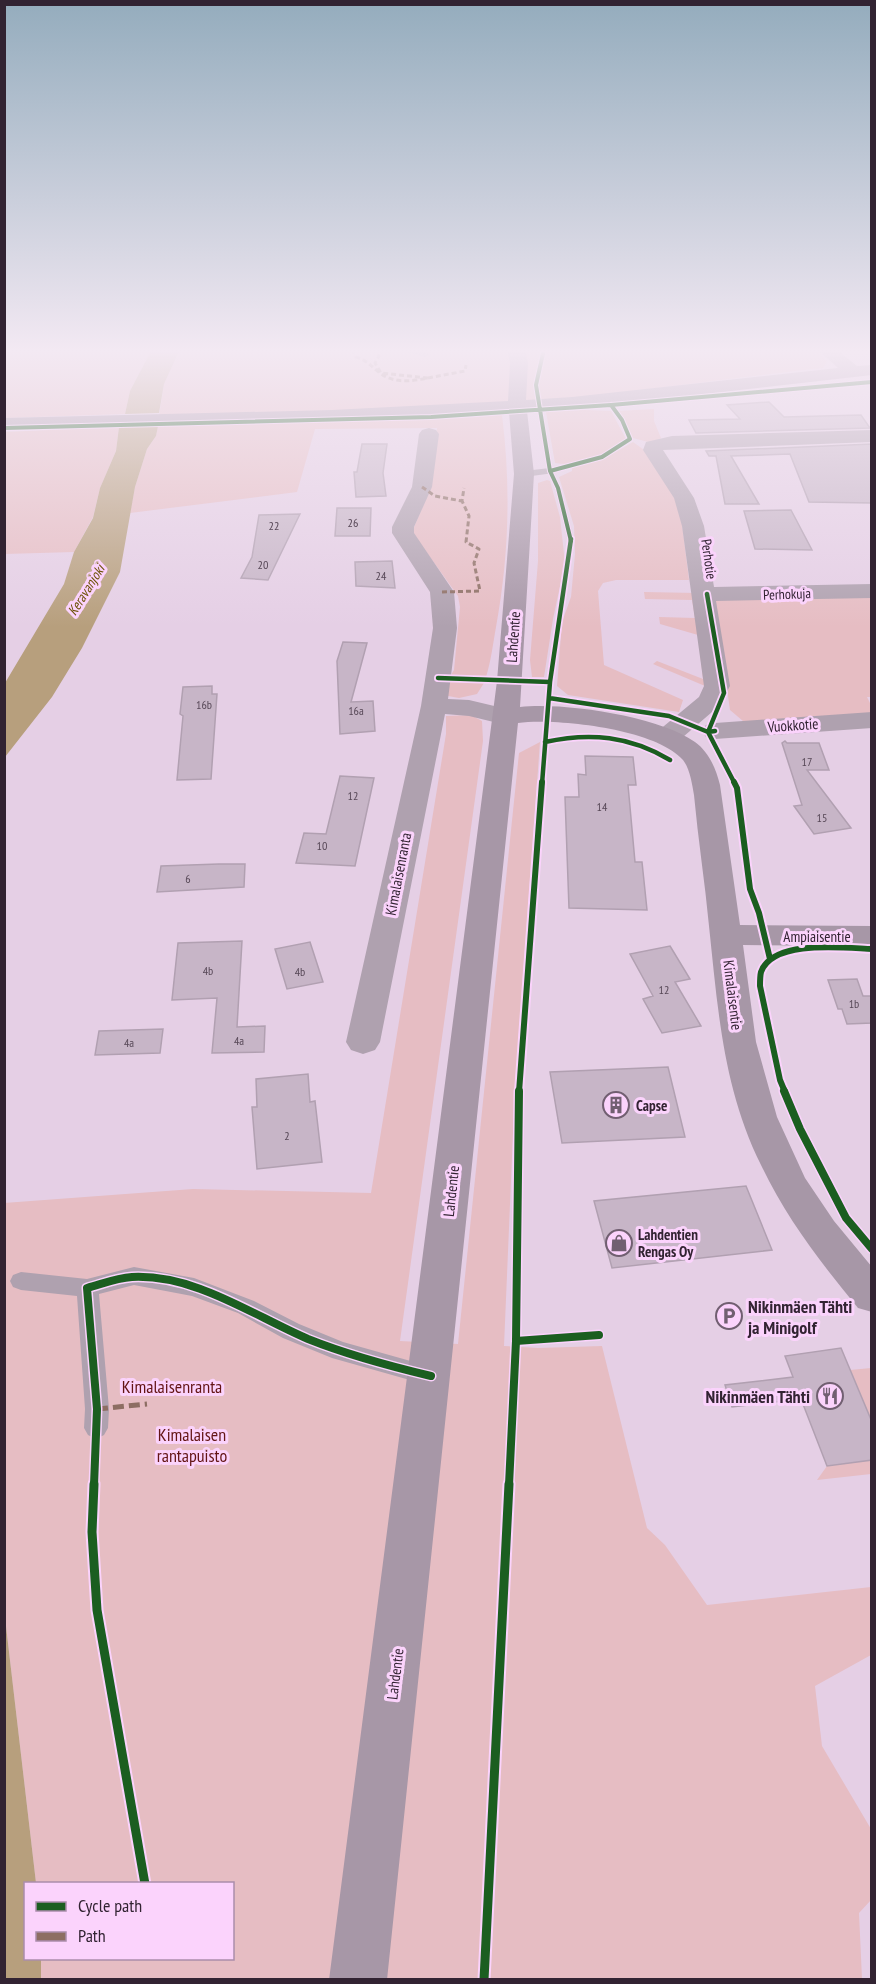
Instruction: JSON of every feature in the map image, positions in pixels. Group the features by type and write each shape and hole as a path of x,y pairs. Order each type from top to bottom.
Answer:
{"main road":[{"name":"Lahdentie","path":"358,1980 510,681 524,474 521,442"},
{"name":"Kimalaisentie","path":"506,717 528,724 547,726 607,723 667,736 695,756 703,772 726,934 734,1016 749,1088 764,1134 805,1210 872,1296"},
{"name":"Ampiaisentie","path":"726,934 872,936"}],"street":[{"name":"Kimalaisenranta","path":"363,1042 434,706 445,627 442,592 403,533 403,527 422,487 428,442"},
{"name":"Perhotie","path":"667,736 710,701 717,686 693,525 684,498 652,450 653,446 686,442"},
{"name":"Perhokuja","path":"702,594 872,591"},
{"path":"434,706 469,708 506,717"},
{"name":"Vuokkotie","path":"715,731 872,720"}],"lane":[{"path":"524,474 550,471"},
{"path":"21,1281 87,1287 134,1276 194,1287 246,1307 291,1331 340,1351 430,1376"},
{"path":"87,1287 97,1409 96,1428"}],"green space":[{"path":"4,442 117,442 116,451 100,488 93,517 74,552 5,554"},
{"path":"152,442 311,442 297,492 130,513 135,487 147,449"},
{"path":"436,442 505,442 507,521 504,574 486,677 451,675 454,670 460,607 458,596 412,532 431,487"},
{"path":"551,442 623,442 602,456 584,462 555,463"},
{"path":"633,442 647,452 679,500 689,580 616,580 603,583 598,591 604,665 683,700 679,712 568,695 557,686 562,622 571,597 575,554 574,526 559,477 572,471 572,467 602,460"},
{"path":"550,481 560,517 565,563 544,677 532,677 530,660 538,561 538,483"},
{"path":"644,592 697,593 705,686 653,664 657,661 703,679 698,635 660,624 659,617 695,618 692,600 645,599"},
{"path":"871,592 872,697 867,697 871,705 871,720 750,727 730,710 714,596"},
{"path":"445,681 484,683 477,694 459,698 448,696"},
{"name":"Kimalaisen rantapuisto","path":"471,715 482,721 483,741 400,1341 458,1344 519,753 540,742 515,1086 504,1346 538,1348 602,1346 647,1528 665,1545 707,1605 871,1587 871,1655 815,1686 822,1746 871,1829 871,1900 859,1913 862,1979 41,1979 41,1960 234,1960 234,1882 36,1882 4,1609 4,1203 193,1189 371,1193 446,734 446,716"},
{"path":"871,1368 871,1422 850,1370"},
{"path":"871,1460 871,1474 817,1480 827,1466"}],"water":[{"name":"Keravanjoki","path":"117,442 152,442 147,449 135,487 120,572 82,648 52,697 5,757 5,683 64,584 74,552 93,518 100,488 116,451"},
{"path":"4,1609 36,1882 24,1882 24,1960 41,1960 41,1979 5,1979"}],"building":[{"path":"362,444 387,444 383,473 386,496 356,497 354,472 357,472"},
{"path":"872,444 872,503 809,502 790,454 731,456 759,504 725,504 716,456 709,456 706,451"},
{"path":"337,508 371,508 370,536 335,536"},
{"path":"791,510 812,550 755,549 744,511"},
{"path":"300,514 268,580 241,578 252,557 259,515"},
{"path":"392,561 395,588 356,586 355,562"},
{"path":"343,642 367,643 351,702 373,701 375,731 340,734 337,661"},
{"path":"212,686 212,694 217,694 211,779 177,780 183,716 180,714 183,687"},
{"path":"785,741 787,743 819,743 829,770 807,770 851,828 814,834 794,806 802,805 782,743"},
{"path":"585,756 633,757 636,785 628,785 635,862 642,862 647,910 569,908 565,797 579,797 578,774 586,775"},
{"path":"340,776 374,778 355,866 296,863 304,833 326,834"},
{"path":"245,864 244,887 157,892 161,866"},
{"path":"242,941 237,1027 265,1026 264,1052 212,1053 217,998 172,1000 178,943"},
{"path":"310,942 323,982 287,989 275,949"},
{"path":"670,946 690,979 675,982 701,1026 662,1033 643,999 653,996 630,954"},
{"path":"857,979 863,996 872,996 872,1023 847,1024 842,1009 838,1009 828,980"},
{"path":"163,1029 160,1053 95,1055 99,1031"},
{"name":"Capse","path":"668,1067 685,1137 562,1143 550,1072"},
{"path":"308,1074 310,1102 315,1101 322,1162 257,1169 252,1107 257,1107 256,1079"},
{"path":"746,1186 772,1250 612,1268 594,1201"},
{"name":"Nikinmäen Tähti","path":"841,1348 872,1422 872,1460 827,1466 801,1399 732,1407 725,1385 793,1377 785,1356"}],"marked path":[{"path":"422,487 435,496 462,501"},
{"path":"442,592 480,591 474,563 479,549 466,542 469,516 462,501 464,488"},
{"path":"97,1409 147,1404"}],"cycle path":[{"path":"484,1980 516,1341 518,1100 550,682 571,540 558,488 550,471 545,442"},
{"path":"550,471 602,457 626,442"},
{"path":"707,594 724,693 708,732"},
{"path":"438,678 550,682"},
{"path":"549,698 669,716 708,732 715,731"},
{"path":"708,732 737,788 750,889 759,913 770,959"},
{"path":"545,742 578,737 610,737 641,745 670,760"},
{"path":"872,949 828,947 793,950 779,954 768,961 761,972 760,986 780,1080 800,1129 846,1218 872,1249"},
{"path":"145,1882 97,1610 92,1532 97,1409 87,1288 130,1277 177,1283 216,1296 342,1352 431,1376"},
{"path":"516,1341 599,1335"}],"place":[{"name":"Capse","path":"616,1105"},
{"name":"Lahdentien Rengas Oy","path":"619,1243"},
{"name":"Nikinmäen Tähti ja Minigolf","path":"729,1316"},
{"name":"Nikinmäen Tähti","path":"830,1396"}]}
